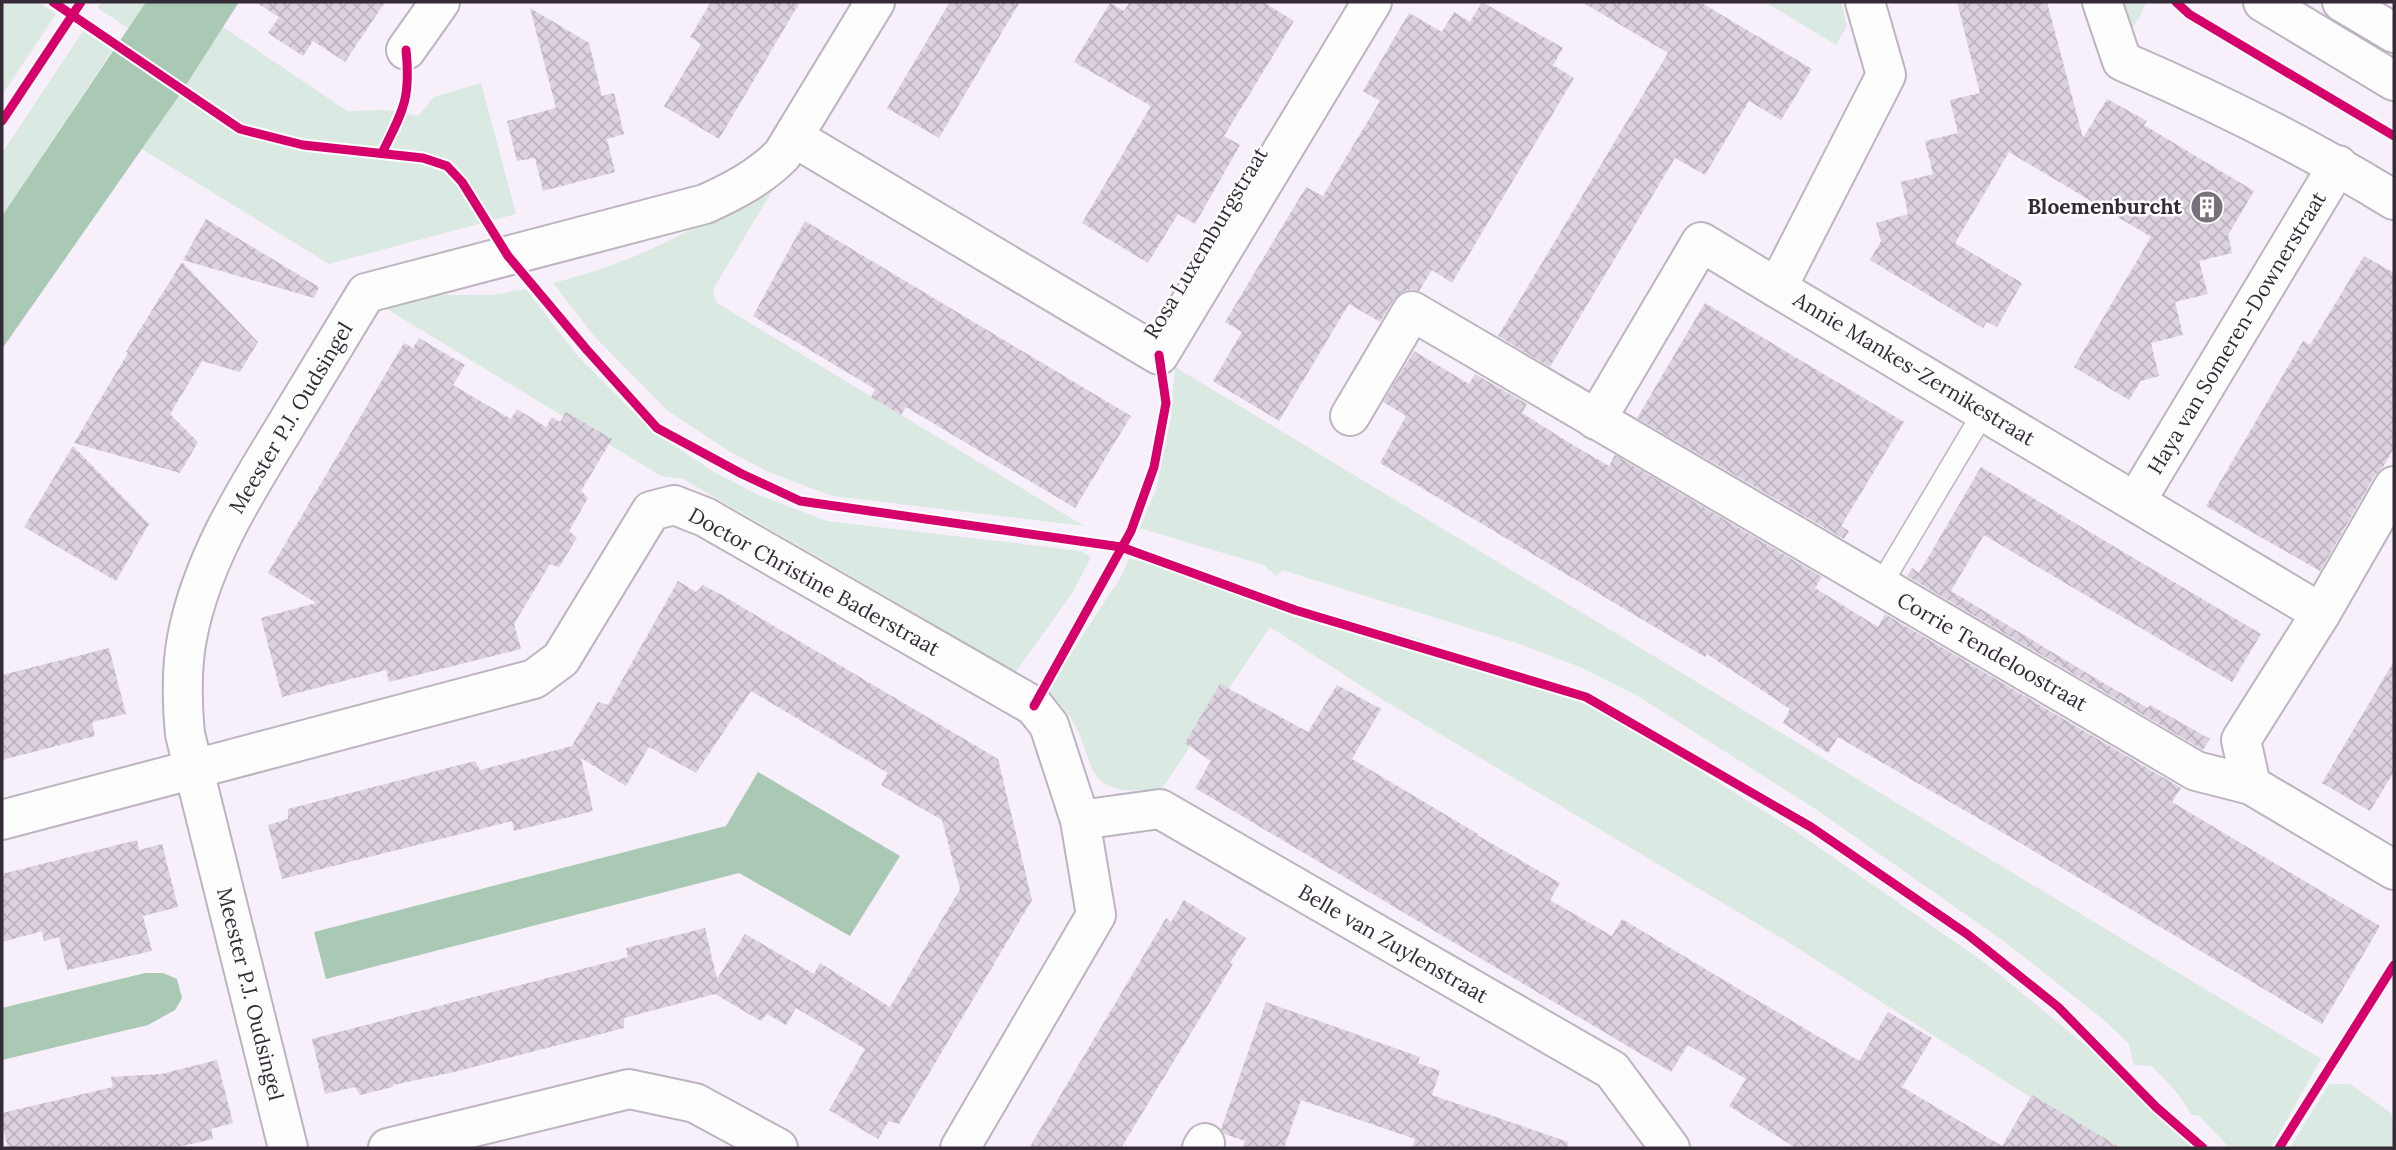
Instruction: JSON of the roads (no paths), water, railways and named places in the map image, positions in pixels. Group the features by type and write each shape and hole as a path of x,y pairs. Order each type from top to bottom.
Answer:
{"street":[{"path":"406,50 440,2"},
{"name":"Meester P.J. Oudsingel","path":"288,1148 193,769 181,698 187,638 203,582 225,531 252,481 366,293 705,204 737,189 767,170 795,138 875,2"},
{"name":"Rosa Luxemburgstraat","path":"795,138 1159,355 1372,2"},
{"name":"Annie Mankes-Zernikestraat","path":"1865,2 1886,75 1777,288 2321,613"},
{"path":"2102,2 2122,61 2338,165 2394,200"},
{"path":"2263,2 2394,81"},
{"path":"2342,2 2394,33"},
{"name":"Haya van Someren-Downerstraat","path":"2136,501 2338,165"},
{"path":"1596,419 1701,242 1777,288"},
{"name":"Corrie Tendeloostraat","path":"1350,416 1412,311 2196,771 2251,785 2394,870"},
{"path":"2251,785 2241,740 2321,613 2394,486"},
{"name":"Doctor Christine Baderstraat","path":"2,820 534,679 561,659 651,512 674,505 705,517 1034,706 1049,725 1080,820 1096,915 960,1148"},
{"name":"Belle van Zuylenstraat","path":"1080,820 1160,809 1612,1070 1669,1148"},
{"path":"388,1148 629,1089 695,1103 778,1148"}],"lane":[{"path":"1880,586 1985,410"}],"place":[{"name":"Bloemenburcht","path":"2207,207"}]}
